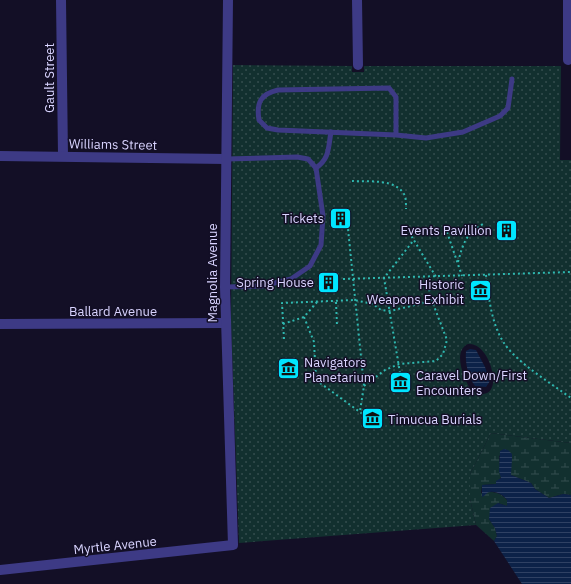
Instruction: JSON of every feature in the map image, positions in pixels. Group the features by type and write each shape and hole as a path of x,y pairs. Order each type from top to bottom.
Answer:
{"street":[{"name":"Gault Street","path":"61,0 63,156"},
{"name":"Magnolia Avenue","path":"228,0 225,323 233,545"},
{"path":"357,0 358,65"},
{"path":"568,0 568,60"},
{"name":"Williams Street","path":"0,156 226,159"},
{"name":"Ballard Avenue","path":"0,324 225,323"},
{"name":"Myrtle Avenue","path":"0,570 233,545"}],"lane":[{"path":"396,135 396,97 389,88 278,90 267,93 258,104 258,120 267,128 278,130 396,135 426,138 463,132 500,116 508,108 512,79"},
{"path":"316,168 324,162 328,154 331,132"},
{"path":"225,287 262,286 291,279 310,266 321,245 323,216 316,168 308,160 297,157 226,159"}],"path":[{"path":"352,181 380,182 397,187 405,196 406,209"},
{"path":"344,220 348,229 354,300 364,386 360,411"},
{"path":"458,262 463,246 472,230 483,224"},
{"path":"409,232 413,241 436,277"},
{"path":"447,232 462,276"},
{"path":"400,373 384,278 413,241"},
{"path":"343,280 571,272"},
{"path":"486,275 491,314 504,344 528,368 571,398"},
{"path":"364,386 385,370 399,364 436,360 443,354 447,340 432,301 426,277"},
{"path":"284,339 282,303 354,300 373,304 380,310 390,311 432,301"},
{"path":"336,301 337,326"},
{"path":"283,324 304,317 317,302"},
{"path":"304,317 314,342 316,380 364,415"}],"green space":[{"path":"233,65 352,66 352,72 364,72 364,66 561,66 560,160 571,160 571,443 491,433 470,474 470,499 476,525 239,543 231,323","holes":["468,344 477,346 484,353 490,363 493,374 493,384 490,391 483,394 471,390 465,379 460,359 463,348"]},
{"path":"491,433 571,443 571,495 563,494 549,498 535,489 531,483 511,475 510,471 499,455 501,477 496,484 482,485 481,493 496,493 502,495 507,500 507,506 498,503 489,519 495,528 497,536 494,541 476,525 470,499 470,474"}],"water":[{"path":"470,349 476,350 485,367 490,381 486,387 475,386 470,378 466,351"},
{"path":"504,449 508,450 512,454 511,475 531,483 535,489 549,498 563,494 571,495 571,584 522,584 494,541 497,536 495,528 489,519 490,508 498,503 507,506 507,500 502,495 495,492 489,492 482,497 482,485 496,484 496,481 501,478 499,471 500,451"}],"place":[{"name":"Tickets","path":"340,218"},
{"name":"Events Pavillion","path":"507,230"},
{"name":"Spring House","path":"329,282"},
{"name":"Historic Weapons Exhibit","path":"480,291"},
{"name":"Navigators Planetarium","path":"288,369"},
{"name":"Caravel Down/First Encounters","path":"400,382"},
{"name":"Timucua Burials","path":"373,419"}]}
